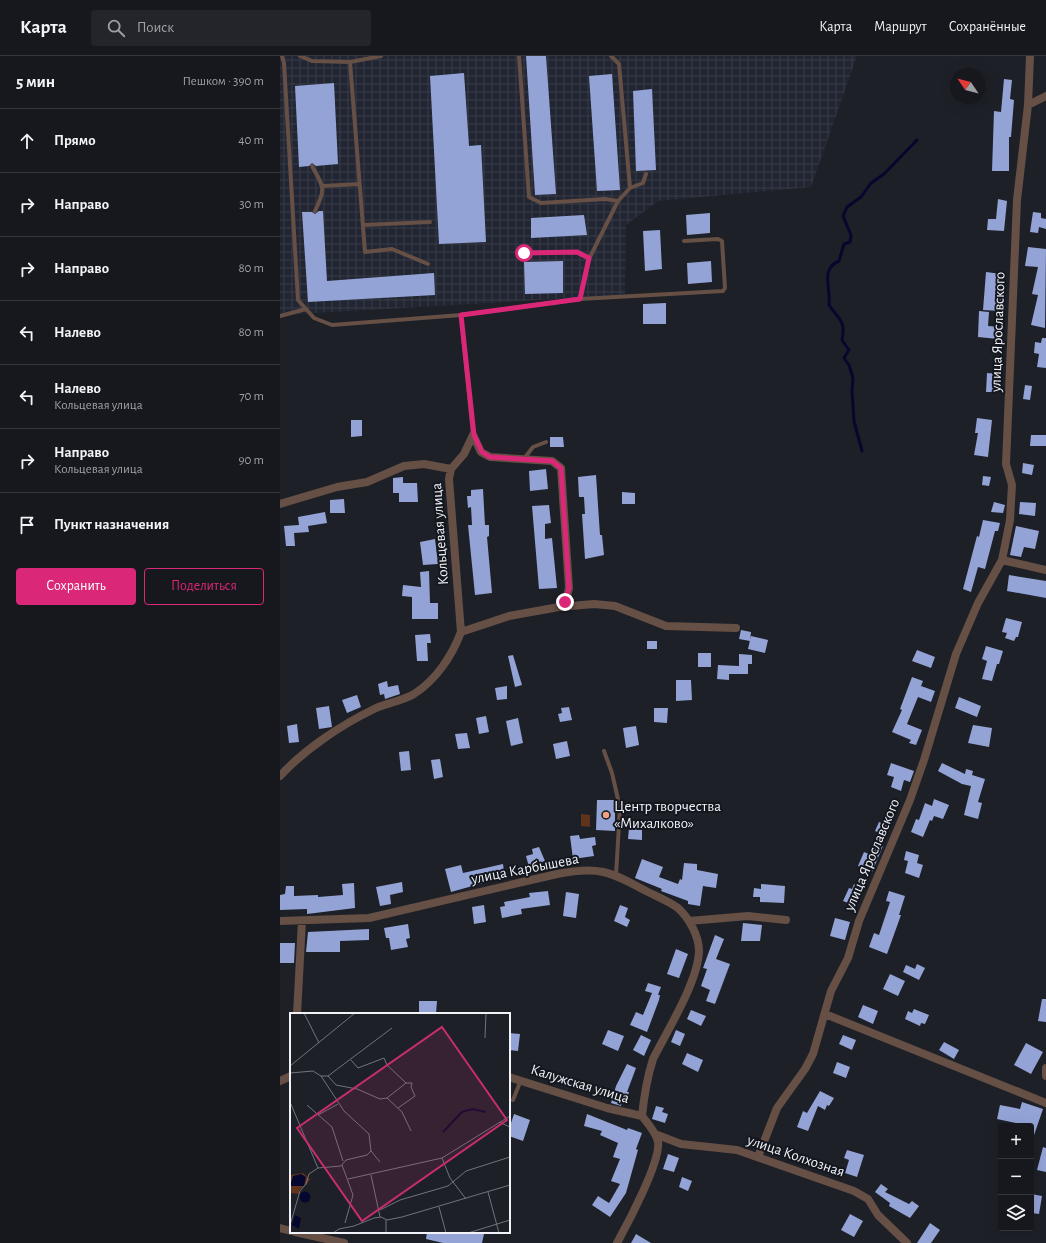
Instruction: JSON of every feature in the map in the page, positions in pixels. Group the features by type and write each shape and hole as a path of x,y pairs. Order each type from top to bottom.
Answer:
{"street":[{"name":"улица Ярославского","path":"758,1157 777,1108 805,1069 813,1054 835,983 848,958 859,921 913,793 956,654 978,603 1002,560 1010,520 1012,485 1006,464 1017,200 1028,105 1030,56"},
{"path":"1028,105 1046,96"},
{"path":"474,435 480,449 487,456 497,459 552,461 561,469 569,588 566,600 559,607"},
{"path":"451,469 464,454 474,435"},
{"name":"Кольцевая улица","path":"280,504 337,487 367,482 404,466 424,464 451,469 449,482 455,536 461,632 455,647 444,665 414,694 374,709 333,733 292,763 280,776"},
{"path":"1002,560 1046,570"},
{"path":"461,632 509,616 559,607 606,605 616,606 666,626 736,628"},
{"name":"улица Карбышева","path":"280,921 369,918 571,871 601,871 616,875 674,906 689,921 698,939 698,960 687,992 653,1059 646,1085 642,1116"},
{"path":"689,921 748,916 786,920"},
{"path":"297,1013 302,921"},
{"path":"825,1014 1046,1103"},
{"path":"1046,1068 1046,1076"},
{"path":"280,1081 290,1076"},
{"name":"Калужская улица","path":"510,1077 607,1108 642,1116"},
{"path":"617,1243 645,1187 658,1150 655,1134 642,1116"},
{"name":"улица Колхозная","path":"655,1134 681,1144 737,1150 854,1191 865,1197 878,1215 907,1243"},
{"path":"280,1228 290,1231"},
{"path":"299,1233 344,1243"}],"lane":[{"path":"282,56 284,63 298,300 314,318 332,325 461,315 580,299 723,291 725,288 722,241 718,239 684,241"},
{"path":"300,56 312,61 350,62 381,56"},
{"path":"519,56 529,197 541,203 605,199 618,201"},
{"path":"611,56 619,64 630,188"},
{"path":"350,62 365,252 392,249 428,264"},
{"path":"312,166 323,186 322,196 315,211"},
{"path":"580,299 589,258 618,201 630,188 643,183 646,174"},
{"path":"323,186 359,184"},
{"path":"363,225 430,222"},
{"path":"524,253 577,252 589,258"},
{"path":"280,316 306,309"},
{"path":"461,315 474,435"},
{"path":"522,460 533,447 546,442"},
{"path":"604,751 612,773 620,808 616,875"},
{"path":"513,1100 521,1080"}],"shaded area":[{"path":"280,56 857,56 811,187 658,201 626,225 625,295 280,315"},
{"path":"581,814 590,815 590,827 581,826"}],"building":[{"path":"526,56 546,56 556,194 535,195"},
{"path":"464,73 469,146 481,145 486,242 439,244 430,76"},
{"path":"612,74 620,190 597,191 589,76"},
{"path":"1004,79 1012,80 1010,99 1014,100 1011,137 1009,137 1009,171 992,171 994,111 1001,112"},
{"path":"334,83 338,164 316,166 312,163 309,166 299,167 295,86"},
{"path":"652,89 656,170 636,171 633,91"},
{"path":"998,199 1007,201 1004,231 987,230 988,219 996,219"},
{"path":"319,211 323,211 327,281 434,273 435,295 308,302 302,212 312,212 315,214"},
{"path":"1033,212 1041,213 1041,218 1046,219 1046,229 1039,227 1038,233 1030,232"},
{"path":"710,213 710,233 687,235 686,215"},
{"path":"584,215 587,235 531,238 531,218"},
{"path":"660,230 662,269 645,271 643,231"},
{"path":"1028,247 1046,249 1045,328 1031,325 1038,295 1032,294 1038,267 1025,266"},
{"path":"563,261 563,293 525,294 524,262"},
{"path":"711,261 712,282 688,284 687,263"},
{"path":"986,272 1001,274 998,299 1001,299 1000,311 983,310"},
{"path":"666,303 666,324 643,324 643,304"},
{"path":"979,311 989,312 988,326 1000,327 998,339 978,337"},
{"path":"1042,338 1046,338 1046,368 1037,367 1039,354 1034,353 1035,342 1041,343"},
{"path":"987,373 1000,374 999,392 986,392"},
{"path":"1025,385 1032,386 1030,400 1023,399"},
{"path":"977,418 992,420 988,457 974,455 978,433 975,433"},
{"path":"351,420 362,420 362,436 351,437"},
{"path":"1031,435 1046,435 1046,446 1030,446"},
{"path":"550,437 563,437 564,447 550,447"},
{"path":"1023,463 1034,465 1032,475 1022,473"},
{"path":"546,469 548,489 530,491 529,471"},
{"path":"596,475 600,535 602,535 604,555 585,559 582,514 585,514 584,497 579,497 578,477"},
{"path":"983,476 991,477 989,486 982,485"},
{"path":"403,477 403,483 417,483 418,502 399,502 399,493 393,493 393,478"},
{"path":"483,489 485,525 489,525 489,536 487,537 492,593 475,595 468,525 472,525 471,507 468,508 467,496 471,496 471,490"},
{"path":"622,492 635,493 635,504 622,504"},
{"path":"344,499 345,513 330,513 330,500"},
{"path":"994,502 1005,505 1003,513 991,512"},
{"path":"1020,502 1036,503 1035,516 1019,514"},
{"path":"549,505 551,523 545,524 545,539 552,538 557,588 539,589 532,506"},
{"path":"325,512 327,523 308,526 309,532 294,533 295,546 286,546 284,526 299,525 298,517"},
{"path":"983,520 1000,523 998,531 995,531 985,569 978,567 971,592 963,589 977,536 979,537"},
{"path":"1016,526 1039,531 1035,549 1024,547 1021,557 1010,555"},
{"path":"435,539 438,564 423,565 420,542"},
{"path":"429,571 430,603 438,603 438,619 412,619 412,597 402,596 403,585 421,587 420,572"},
{"path":"1009,575 1046,581 1046,598 1007,591"},
{"path":"1006,618 1022,622 1018,637 1016,637 1014,641 1005,638 1007,633 1002,632"},
{"path":"741,630 751,632 750,641 739,639"},
{"path":"430,634 431,643 427,643 428,661 417,661 415,635"},
{"path":"751,636 768,640 765,653 748,649"},
{"path":"647,641 657,641 657,649 647,649"},
{"path":"986,646 1003,651 992,681 982,679 987,661 982,659"},
{"path":"917,650 935,657 931,668 912,661"},
{"path":"698,653 711,653 711,667 698,667"},
{"path":"739,654 752,655 752,664 748,664 748,674 729,674 729,680 717,679 718,665 739,666"},
{"path":"513,655 522,685 515,687 508,656"},
{"path":"912,677 923,681 921,686 935,691 931,702 918,697 907,724 922,730 916,745 909,743 911,740 892,732 902,710 900,709"},
{"path":"676,680 691,680 692,700 676,701"},
{"path":"387,681 388,687 398,685 400,694 385,699 384,694 380,695 378,684"},
{"path":"507,686 507,699 497,700 495,688"},
{"path":"357,695 361,707 347,713 342,700"},
{"path":"959,697 981,706 977,717 955,708"},
{"path":"329,706 332,727 319,729 316,708"},
{"path":"569,707 572,720 560,722 558,714 562,713 561,708"},
{"path":"654,708 668,708 667,723 654,722"},
{"path":"486,716 489,732 479,734 476,718"},
{"path":"518,718 523,743 511,746 506,721"},
{"path":"297,724 299,742 289,743 287,726"},
{"path":"973,725 992,728 989,747 968,743"},
{"path":"636,726 639,745 626,748 623,728"},
{"path":"467,733 470,748 458,749 455,734"},
{"path":"567,741 570,756 556,759 553,744"},
{"path":"409,751 411,770 401,771 399,752"},
{"path":"440,759 443,777 434,779 431,760"},
{"path":"891,763 914,771 910,782 904,780 901,791 891,787 894,777 887,775"},
{"path":"942,763 965,774 966,769 973,771 972,775 985,779 978,802 982,803 978,819 964,815 971,786 962,784 938,771"},
{"path":"934,799 949,805 943,819 934,816 932,821 930,820 923,837 911,832 916,819 919,820 925,803 932,806"},
{"name":"Центр творчества «Михалково»","path":"597,800 615,800 615,831 596,830"},
{"path":"879,822 888,826 885,835 875,831"},
{"path":"634,825 642,826 642,840 628,839 629,828 634,829"},
{"path":"579,835 580,839 595,837 596,845 592,846 594,856 573,859 570,836"},
{"path":"876,843 883,846 872,872 858,866 864,852 871,855"},
{"path":"539,847 545,861 529,867 526,856 533,854 532,849"},
{"path":"906,851 919,855 917,863 923,865 919,878 905,873 908,861 904,860"},
{"path":"642,859 663,867 659,877 678,884 680,879 682,880 684,863 697,864 697,870 718,874 716,888 703,886 700,906 688,904 688,901 661,891 662,889 635,878"},
{"path":"503,864 505,879 494,880 451,892 445,869 461,865 463,873"},
{"path":"402,882 403,892 390,895 391,904 380,906 376,887"},
{"path":"354,883 355,908 307,914 307,909 280,910 280,895 285,894 286,886 294,886 294,896 318,895 318,897 343,895 342,884"},
{"path":"761,884 785,886 784,903 760,902 760,897 753,897 754,888 761,889"},
{"path":"854,884 863,888 856,906 843,901 849,888 852,889"},
{"path":"548,891 550,905 521,909 522,914 502,918 500,907 505,906 504,902 530,897 529,893"},
{"path":"889,891 905,896 899,915 901,915 887,954 869,947 874,933 879,935 890,902 886,901"},
{"path":"566,892 579,894 576,918 563,916"},
{"path":"484,905 486,922 474,924 472,907"},
{"path":"620,905 628,908 625,917 630,920 627,927 614,921"},
{"path":"835,918 850,922 845,940 830,936"},
{"path":"743,923 762,925 760,941 741,941"},
{"path":"408,924 410,938 406,939 408,947 391,950 389,938 386,938 384,928"},
{"path":"369,929 369,940 340,941 340,952 306,952 308,932"},
{"path":"715,935 724,939 716,959 730,964 715,1004 706,1001 710,990 701,986 707,969 703,968"},
{"path":"280,943 295,943 294,963 280,963"},
{"path":"676,949 688,954 679,978 667,974"},
{"path":"917,964 925,968 919,980 903,972 906,965 915,969"},
{"path":"890,974 905,981 898,996 883,989"},
{"path":"648,983 661,987 658,995 660,995 659,1000 647,1032 630,1025 636,1012 643,1015 652,993 645,991"},
{"path":"1042,999 1046,999 1046,1022 1038,1021"},
{"path":"419,1001 437,1001 436,1013 419,1013"},
{"path":"863,1005 878,1011 873,1024 858,1017"},
{"path":"914,1009 929,1015 925,1024 921,1023 920,1026 905,1019 908,1011 912,1013"},
{"path":"691,1010 706,1016 701,1026 687,1019"},
{"path":"608,1030 624,1036 618,1051 602,1044"},
{"path":"676,1030 685,1034 680,1046 671,1042"},
{"path":"510,1033 520,1034 518,1051 510,1050"},
{"path":"641,1035 651,1040 644,1056 633,1050"},
{"path":"843,1035 856,1040 852,1050 839,1044"},
{"path":"944,1042 959,1050 954,1059 939,1050"},
{"path":"1026,1043 1043,1052 1031,1074 1014,1065"},
{"path":"687,1053 703,1060 698,1072 682,1064"},
{"path":"837,1062 850,1067 846,1078 833,1073"},
{"path":"627,1064 636,1068 627,1092 629,1092 626,1101 622,1100 621,1106 611,1103 616,1086"},
{"path":"820,1091 834,1098 829,1106 827,1105 825,1110 818,1106 808,1131 797,1127 803,1111 807,1113"},
{"path":"1022,1102 1043,1109 1034,1135 1034,1123 1015,1123 997,1119 1000,1105 1020,1109"},
{"path":"656,1106 664,1108 662,1112 668,1114 665,1123 652,1119"},
{"path":"514,1114 530,1120 523,1141 510,1136 510,1126"},
{"path":"587,1114 627,1130 628,1128 642,1133 636,1149 638,1150 626,1193 610,1217 592,1205 598,1196 609,1203 620,1184 611,1181 620,1159 613,1157 618,1143 600,1135 602,1131 584,1126"},
{"path":"1043,1147 1046,1148 1046,1172 1037,1170"},
{"path":"847,1150 864,1155 857,1177 845,1173 849,1160 844,1158"},
{"path":"668,1154 679,1158 674,1172 663,1169"},
{"path":"682,1177 692,1181 688,1191 679,1187"},
{"path":"881,1184 888,1189 885,1192 909,1204 912,1201 919,1206 910,1218 889,1206 890,1203 875,1192"},
{"path":"1034,1195 1042,1196 1039,1214 1034,1213"},
{"path":"850,1214 863,1221 854,1237 841,1230"},
{"path":"930,1223 940,1230 931,1243 917,1243"},
{"path":"427,1233 484,1234 482,1243 443,1243 426,1239"},
{"path":"636,1234 651,1243 631,1243"}],"waterway":[{"path":"862,451 854,421 852,391 853,378 849,365 844,358 849,350 842,340 843,328 841,321 829,305 828,274 833,264 839,261 844,244 850,242 851,235 843,216 847,207 861,197 871,183 884,174 917,140"}],"place":[{"name":"Центр творчества «Михалково»","path":"606,815"}],"route":[{"path":"524,253 577,252 589,258 580,299 461,315 474,435 482,452 494,459 552,461 556,462 560,466 569,588 565,602"}]}
